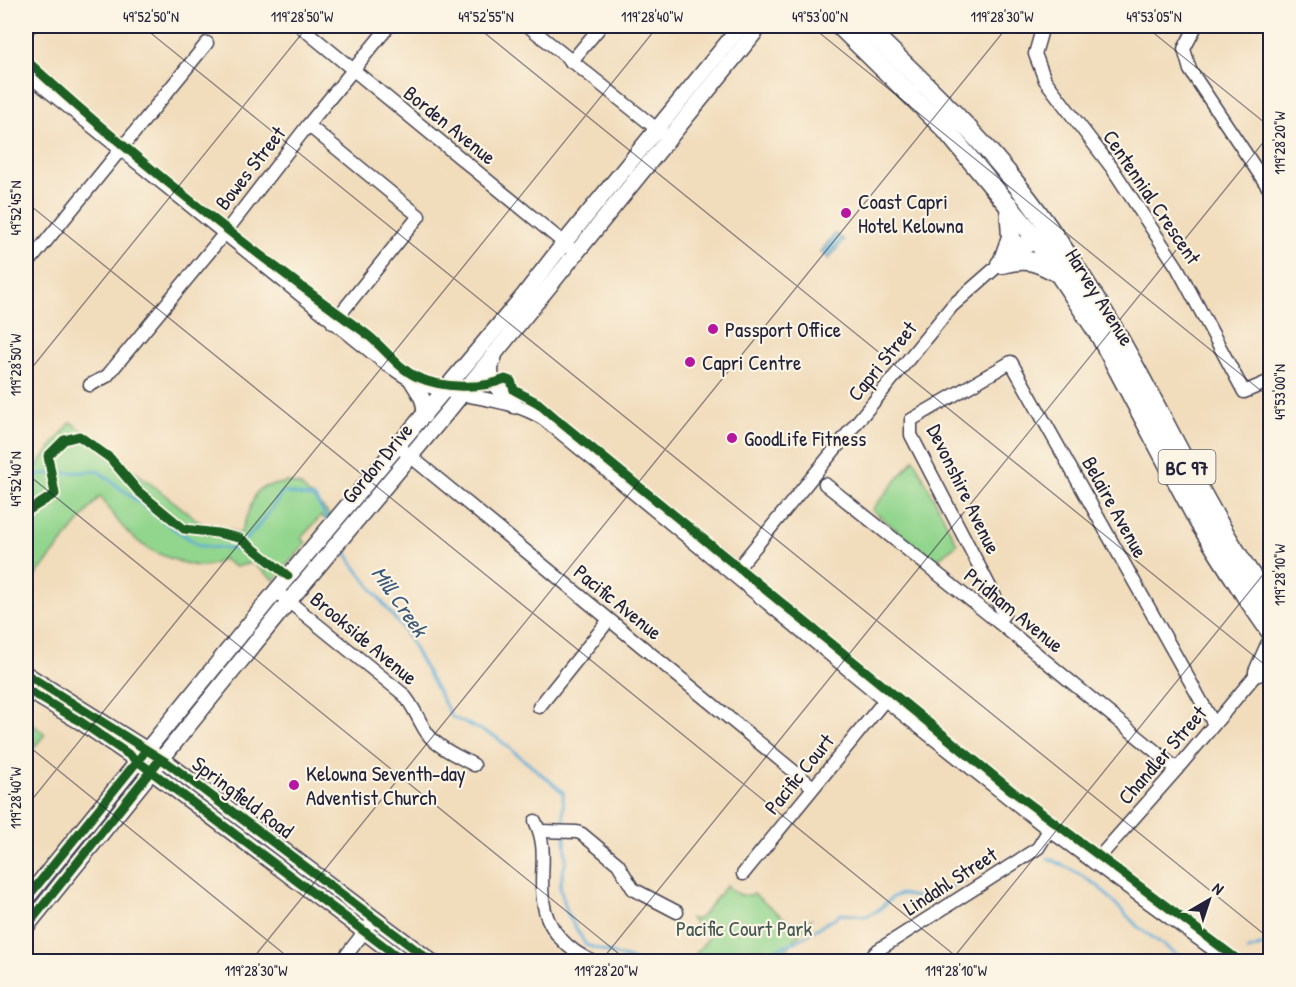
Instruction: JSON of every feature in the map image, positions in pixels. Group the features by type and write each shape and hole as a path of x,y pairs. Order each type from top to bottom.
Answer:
{"highway":[{"name":"Harvey Avenue","path":"840,26 945,129 1036,239 1100,336 1198,521 1270,631"},
{"name":"Harvey Avenue","path":"865,26 915,74 992,155 1029,200 1112,326 1226,537 1270,602"},
{"path":"1000,264 1011,237 1009,205"},
{"path":"1000,264 1036,239 1047,239 1060,245"},
{"path":"1000,264 1022,259 1036,261 1059,274"},
{"path":"1264,669 1270,645"}],"main road":[{"name":"Gordon Drive","path":"26,899 276,591 411,457 463,394 576,253 741,26"},
{"name":"Gordon Drive","path":"26,927 289,601 398,446 564,243 760,26"},
{"path":"496,352 489,367 492,380 515,406"},
{"path":"412,381 423,398 426,409 424,416"},
{"name":"Springfield Road","path":"26,674 147,749 432,962"},
{"name":"Springfield Road","path":"26,689 81,722 137,761 405,962"}],"street":[{"path":"26,31 30,26"},
{"name":"Borden Avenue","path":"300,26 576,253"},
{"name":"Bowes Street","path":"90,385 107,376 224,234 308,125 389,26"},
{"path":"528,26 663,134"},
{"path":"572,62 601,26"},
{"name":"Centennial Crescent","path":"1043,26 1035,54 1045,80 1112,168 1177,267 1244,392 1270,381"},
{"path":"1196,26 1191,31 1184,49 1190,70 1270,190"},
{"path":"26,266 207,43"},
{"path":"26,73 387,365 412,381 445,391 515,406 545,420 885,700 1049,830 1230,962"},
{"path":"308,125 419,216 333,323"},
{"name":"Capri Street","path":"733,574 952,306 1000,264"},
{"name":"Belaire Avenue","path":"958,391 1011,362 1214,724"},
{"name":"Devonshire Avenue","path":"958,391 911,420 911,435 1004,614 998,622"},
{"name":"Pacific Avenue","path":"398,446 813,788"},
{"name":"Pridham Avenue","path":"825,484 1177,769"},
{"name":"Brookside Avenue","path":"276,591 403,694 415,710 424,729 436,742 474,765"},
{"path":"539,707 609,621"},
{"name":"Chandler Street","path":"1094,863 1264,669"},
{"name":"Pacific Court","path":"742,874 885,700"},
{"path":"594,962 573,952 567,946 546,913 543,899 543,845 537,826 553,832 577,832 618,864 633,889 677,912"},
{"name":"Lindahl Street","path":"867,962 878,950 1038,848 1049,830"},
{"path":"341,962 375,918"}],"green space":[{"path":"71,422 214,533 224,528 240,534 256,493 263,487 288,482 301,486 330,515 326,520 321,516 301,538 306,543 274,580 252,563 235,567 223,559 207,566 196,566 151,550 124,529 100,496 36,575 26,567 26,479"},
{"path":"914,459 957,544 935,561 872,510"},
{"path":"31,723 45,734 30,752 26,748 26,730"},
{"name":"Pacific Court Park","path":"727,885 739,894 754,894 794,926 811,919 781,957 786,961 690,961 710,936 689,918 695,920 701,917"}],"water":[{"path":"835,233 844,240 829,259 820,252"}],"waterway":[{"name":"Mill Creek","path":"26,475 98,471 200,546 237,549 263,521 283,492 315,498 329,522"},
{"name":"Mill Creek","path":"343,546 353,564 405,632 452,717 496,737 563,792 564,828"},
{"name":"Mill Creek","path":"565,834 566,859 560,887 568,915 586,945 638,962"},
{"name":"Mill Creek","path":"1048,858 1098,886 1138,927 1187,962"},
{"name":"Mill Creek","path":"719,962 769,952 797,941 841,914 866,916 901,894 931,900 967,878"},
{"name":"Mill Creek","path":"1248,950 1270,943"}],"cycle path":[{"path":"26,60 64,95 183,194 375,341 410,373 438,384 461,386 484,385 505,379 511,381 514,390 538,403 1011,790 1241,962"},
{"path":"26,512 55,494 48,456 64,440 79,436 110,458 138,491 184,529 240,538 288,576"},
{"path":"26,674 169,764 432,962"},
{"path":"26,689 128,754 405,962"},
{"path":"26,899 143,754"},
{"path":"26,927 157,763"}],"place":[{"name":"Coast Capri Hotel Kelowna","path":"846,213"},
{"name":"Passport Office","path":"713,329"},
{"name":"Capri Centre","path":"690,362"},
{"name":"GoodLife Fitness","path":"732,438"},
{"name":"Kelowna Seventh-day Adventist Church","path":"294,785"}]}
